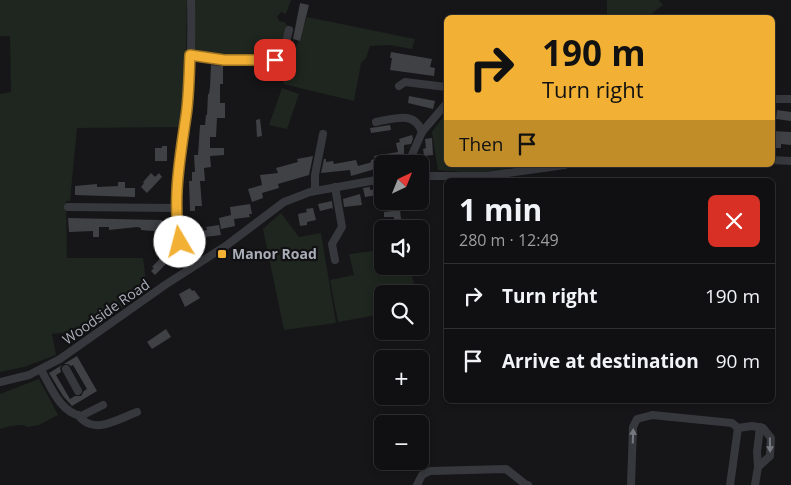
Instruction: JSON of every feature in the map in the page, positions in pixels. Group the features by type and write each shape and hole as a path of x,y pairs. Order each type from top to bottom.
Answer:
{"street":[{"path":"190,269 182,251 176,208 177,180 187,106 191,0"},
{"path":"190,55 224,60 275,60 283,55 289,30"},
{"path":"399,86 405,82 444,87"},
{"path":"775,99 791,99"},
{"path":"412,155 422,132 444,106"},
{"path":"376,122 404,117 410,118 420,125 422,132"},
{"path":"315,190 315,175 323,134"},
{"path":"775,160 791,161"},
{"path":"429,176 486,176 551,167"},
{"name":"Woodside Road","path":"0,382 63,364 190,269 227,245 284,202 315,190 374,180"},
{"path":"335,187 342,227 332,244 335,260"},
{"path":"68,207 176,208"},
{"path":"63,364 78,391"},
{"path":"41,370 61,403 87,425 101,426 136,412"},
{"path":"78,416 85,415 103,406"},
{"path":"631,485 633,428 635,422 640,417 652,415 732,423 738,428 752,426 763,428 771,438 770,456 758,467"},
{"path":"756,485 760,427"},
{"path":"730,485 738,428"},
{"path":"416,485 422,474 430,470 490,469 506,469 528,485"}],"shaded area":[{"path":"0,0 187,0 186,60 179,127 77,128 70,201 66,201 67,258 143,258 147,290 93,329 52,334 56,355 24,367 0,372 0,94 11,92 10,36 0,36"},
{"path":"195,0 291,0 286,14 281,12 277,17 279,21 284,22 288,26 280,52 275,58 223,57 195,49"},
{"path":"607,0 659,0 663,5 650,15 607,15"},
{"path":"307,17 415,39 412,49 390,45 370,46 366,58 361,63 354,101 283,84"},
{"path":"282,88 299,94 287,129 269,125"},
{"path":"444,116 444,167 517,167 476,173 438,170 432,132"},
{"path":"281,213 299,237 321,233 336,323 284,330 263,229"},
{"path":"374,251 374,275 412,275 414,285 374,285 374,315 338,322 330,280 354,275 349,254"},
{"path":"39,379 58,415 39,425 28,427 22,425 10,426 0,429 0,394"}],"building":[{"path":"300,3 309,5 300,41 293,39"},
{"path":"391,52 432,59 430,67 435,68 434,76 390,70"},
{"path":"211,65 223,66 223,84 220,84 220,103 225,103 225,118 217,118 216,137 210,137 210,148 224,148 224,155 210,156 211,167 204,168 205,181 200,181 202,206 195,206 195,211 190,211 189,181 192,181 192,172 195,172 194,155 198,155 200,125 205,125 207,115"},
{"path":"409,96 435,101 433,109 408,103"},
{"path":"777,110 791,112 791,121 776,119"},
{"path":"260,119 262,136 257,137 256,120"},
{"path":"390,125 391,130 371,133 370,128"},
{"path":"775,131 791,132 791,145 781,144 781,148 775,148"},
{"path":"412,135 411,144 404,145 404,155 380,155 398,152 396,143 400,142 399,139"},
{"path":"432,138 433,155 424,155 423,149 426,148 425,139"},
{"path":"162,146 167,146 167,161 155,161 155,148 162,148"},
{"path":"313,156 309,175 278,184 279,188 262,193 263,198 252,202 248,189 262,185 260,175 278,173 276,168 298,162 297,159"},
{"path":"324,159 326,159 326,162 333,161 334,164 356,160 358,166 371,162 374,159 374,169 351,176 350,170 321,173"},
{"path":"151,173 155,177 159,173 162,177 147,193 141,187"},
{"path":"118,182 125,182 125,188 135,188 135,197 75,195 75,186 97,184 97,187 118,186"},
{"path":"370,187 370,190 374,189 374,196 365,197 363,188"},
{"path":"360,194 362,205 344,207 343,199"},
{"path":"332,201 333,210 332,208 320,211 318,204"},
{"path":"250,204 252,214 249,214 250,217 234,219 235,226 221,229 219,218 231,215 230,207"},
{"path":"313,208 316,220 307,222 307,225 300,226 298,214 307,212 306,209"},
{"path":"400,210 401,219 394,220 394,217 384,217 384,212"},
{"path":"68,218 162,220 162,235 154,235 154,231 141,230 141,228 137,227 109,230 109,227 99,227 99,237 93,237 93,231 69,232"},
{"path":"219,225 221,235 205,237 206,242 193,244 192,236 197,235 196,232 207,230 206,227"},
{"path":"167,251 173,257 155,275 151,271 154,268 152,267"},
{"path":"190,288 200,298 185,307 179,294"},
{"path":"166,329 171,337 152,349 147,342"},
{"path":"77,356 97,391 72,406 63,396 49,373 62,365 60,368 61,372 56,375 70,399 75,396 81,396 87,389 73,365 64,364"}],"place":[{"name":"Manor Road","path":"222,254"}],"route":[{"path":"180,242 176,208 177,180 186,114 190,55 224,60 275,60"}]}
